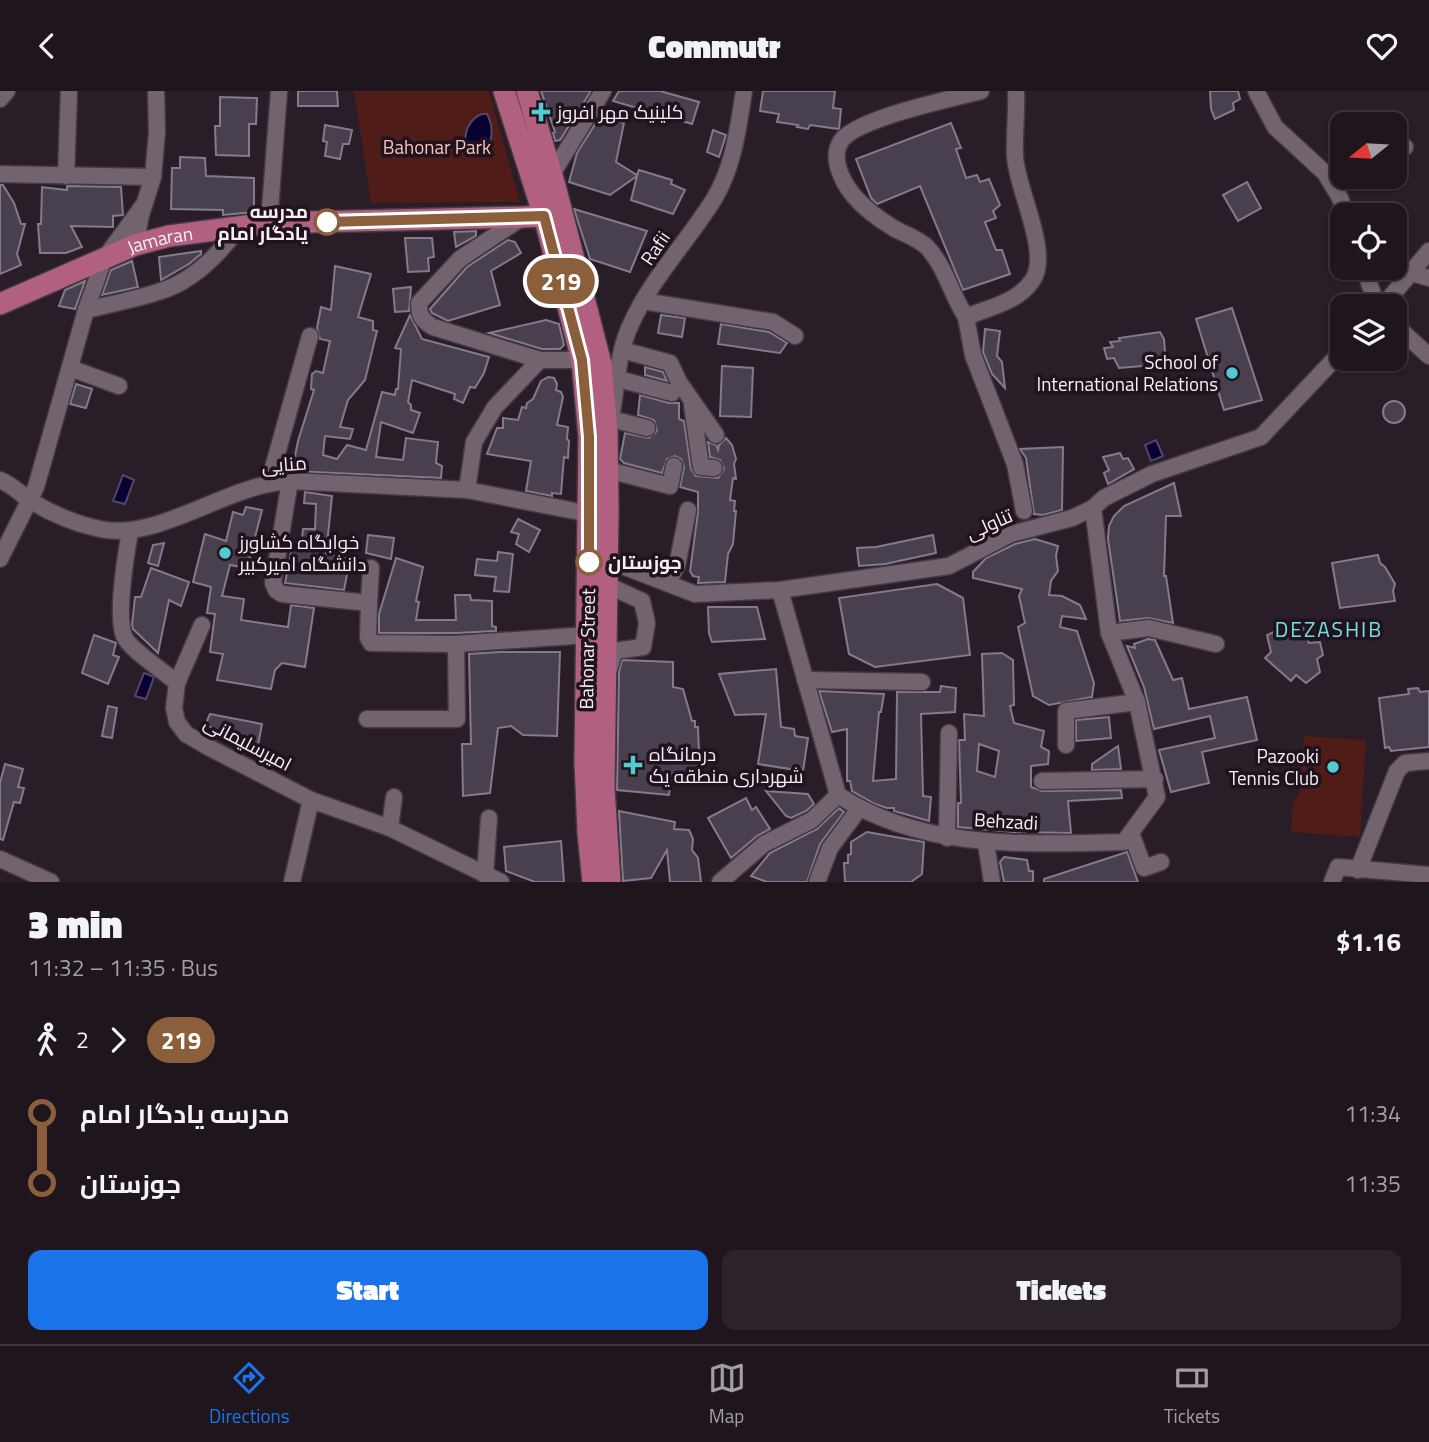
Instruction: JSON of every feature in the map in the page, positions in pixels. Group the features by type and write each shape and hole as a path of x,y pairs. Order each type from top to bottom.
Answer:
{"main road":[{"name":"Bahonar Street","path":"504,91 543,214 582,360 589,437 590,514 585,762 593,882"},
{"name":"Bahonar Street","path":"527,91 552,174 543,214 601,364 609,425 604,788 610,882"},
{"name":"Jamaran","path":"0,304 135,245 169,236 269,223 543,214"}],"street":[{"path":"0,99 7,91"},
{"path":"66,176 69,91"},
{"path":"135,245 153,177 157,132 156,91"},
{"path":"269,223 279,91"},
{"path":"552,174 603,91"},
{"name":"Rafii","path":"609,425 622,350 630,325 643,301 715,197 734,150 744,91"},
{"path":"981,91 879,119 855,130 841,141 835,156 841,175 852,194 870,212 891,227 925,245 935,257 967,317 972,355 1015,464 1024,511"},
{"path":"967,317 1016,297 1033,281 1039,262 1015,158 1016,91"},
{"path":"1256,91 1275,127 1325,173 1342,203"},
{"path":"1325,173 1330,171"},
{"path":"0,174 153,177"},
{"path":"0,559 31,500 86,310 104,259 145,203"},
{"path":"543,214 460,260 419,303 419,313 423,320 433,327 540,360 582,360"},
{"path":"86,310 164,291 226,246 241,225"},
{"path":"1393,294 1429,251"},
{"path":"1412,273 1429,278"},
{"path":"643,301 773,322 795,336"},
{"path":"269,482 310,336"},
{"path":"1407,336 1429,356"},
{"path":"622,350 670,363 716,435"},
{"path":"467,490 474,442 495,407 540,360"},
{"name":"تناولی","path":"607,560 695,594 780,590 949,566 1011,534 1072,518 1093,508 1104,498 1152,474 1261,437 1330,364"},
{"path":"70,368 119,386"},
{"path":"618,379 672,393"},
{"path":"691,399 701,467 714,468"},
{"path":"609,425 647,428"},
{"path":"608,470 670,486 674,466"},
{"name":"منایی","path":"0,480 70,521 103,530 130,532 269,482 290,481 467,490 590,514"},
{"path":"290,481 274,583 276,590 282,594 369,603"},
{"path":"1093,508 1110,633 1137,702 1155,779 1157,797 1131,833 1144,868 1161,862"},
{"path":"667,583 677,566 688,510"},
{"path":"130,532 124,561 124,637 177,684 202,625"},
{"path":"371,568 368,638 372,643 456,644 588,635"},
{"path":"604,693 614,651 643,647 647,623 642,601 607,585"},
{"path":"720,882 764,844 812,820 838,795 780,590"},
{"path":"1110,633 1149,628 1216,644"},
{"path":"368,719 457,719 456,644"},
{"path":"805,680 922,681"},
{"name":"امیرسلیمانی","path":"177,684 174,708 177,722 187,734 311,800 390,828 495,880"},
{"path":"1066,745 1066,711 1137,702"},
{"path":"947,838 949,733"},
{"path":"1358,870 1397,771 1405,763 1429,761"},
{"path":"1042,781 1155,779"},
{"name":"Behzadi","path":"838,795 859,809 947,838 986,843 1124,842 1131,833"},
{"path":"390,828 394,797"},
{"path":"292,882 311,800"},
{"path":"817,882 830,848 859,809"},
{"path":"489,818 495,880"},
{"path":"986,843 992,882"},
{"path":"0,859 51,882"},
{"path":"1332,882 1338,867 1429,875"}],"green space":[{"name":"Bahonar Park","path":"354,91 489,91 520,202 371,203"},
{"name":"Pazooki Tennis Club","path":"1304,736 1366,740 1360,837 1291,832 1293,804 1299,794"}],"shaded area":[{"path":"482,114 487,114 489,119 491,138 487,152 478,155 467,146 466,134 471,122"},
{"path":"1156,440 1163,456 1151,461 1145,445"},
{"path":"123,475 134,480 125,504 113,501"},
{"path":"144,673 154,677 146,699 135,696"}],"building":[{"path":"298,91 337,91 338,106 298,106"},
{"path":"541,91 591,91 560,140 555,141 555,132"},
{"path":"619,91 660,91 699,102 692,124 613,101"},
{"path":"763,91 835,91 833,108 841,109 839,129 810,125 808,129 777,122 779,114 760,111"},
{"path":"1210,91 1238,91 1240,99 1233,103 1234,110 1215,119 1211,109"},
{"path":"220,97 257,98 256,124 249,124 249,156 216,155 215,126 220,126"},
{"path":"602,117 624,123 616,162 637,175 639,170 672,180 671,184 685,190 673,214 631,200 637,176 610,195 569,182 577,153"},
{"path":"951,123 961,148 956,149 966,178 977,175 980,182 989,179 1000,205 993,211 996,218 985,222 996,250 1002,250 1010,274 963,290 920,186 877,204 871,198 856,159"},
{"path":"325,125 352,130 349,144 343,144 340,159 325,156"},
{"path":"713,130 726,135 719,157 707,152"},
{"path":"180,157 205,158 206,176 254,178 254,212 223,215 223,210 171,209 172,168 180,168"},
{"path":"1247,182 1261,208 1238,221 1223,195"},
{"path":"0,185 3,185 14,203 21,224 25,224 17,254 21,265 0,274"},
{"path":"67,186 121,187 123,215 113,216 113,227 71,226 82,247 66,253 40,253 38,224 41,224 42,187 67,190"},
{"path":"574,209 647,231 630,272 590,259"},
{"path":"476,231 476,236 456,247 454,232"},
{"path":"405,238 432,238 434,257 428,258 429,271 408,272"},
{"path":"508,240 515,242 521,253 491,271 500,305 448,321 432,313 430,309 467,267"},
{"path":"201,251 189,264 161,280 159,257"},
{"path":"132,261 138,287 102,295 111,270"},
{"path":"335,266 371,274 358,317 373,321 373,330 377,331 365,380 348,400 340,427 353,429 350,439 325,436 323,455 337,459 347,445 366,450 382,392 395,395 398,389 401,349 395,348 410,315 422,339 489,357 484,373 475,388 470,387 463,403 454,399 455,394 412,380 408,402 411,410 420,413 413,433 381,422 376,457 403,460 406,438 438,442 436,463 442,466 441,478 292,471 314,390 311,389 312,374 316,371 323,373 330,341 320,339 317,328 321,307 331,310"},
{"path":"85,281 75,309 59,306 65,290"},
{"path":"411,287 409,311 395,312 393,289"},
{"path":"1232,308 1262,400 1224,410 1196,319"},
{"path":"661,315 685,318 682,337 658,333"},
{"path":"546,320 559,324 564,345 560,349 542,349 489,333"},
{"path":"721,324 769,332 787,343 780,353 718,344"},
{"path":"985,329 1000,331 997,356 1002,362 1005,388 992,374 983,352"},
{"path":"1160,332 1164,339 1166,364 1119,368 1114,358 1107,359 1104,348 1113,347 1110,342 1120,341 1119,338"},
{"path":"722,366 753,368 751,417 720,416"},
{"path":"645,367 663,372 667,381 645,375"},
{"path":"548,377 554,378 556,390 561,392 563,397 557,425 568,427 569,441 568,458 564,457 561,494 552,493 552,496 526,491 531,461 487,454 497,428 503,428 503,418 518,420 522,407 526,408 541,381"},
{"path":"76,384 92,389 86,408 70,404"},
{"path":"640,395 679,403 679,419 684,421 691,469 696,476 718,478 724,469 720,460 710,457 708,442 716,445 718,450 726,438 732,445 736,459 736,479 733,478 730,500 735,501 736,511 725,582 698,583 699,577 693,576 690,571 698,492 680,487 684,467 681,459 675,456 667,459 662,473 624,463 620,459 625,433 649,438 657,431 654,420 638,415"},
{"path":"1394,401 1402,404 1405,412 1402,420 1394,423 1386,420 1383,412 1386,404"},
{"path":"1063,447 1062,510 1043,515 1034,514 1026,458 1020,449"},
{"path":"1120,453 1123,459 1128,458 1134,469 1108,484 1104,473 1109,470 1103,457"},
{"path":"1174,483 1181,516 1166,516 1164,576 1173,623 1148,618 1120,621 1108,539 1109,526 1124,506"},
{"path":"305,492 332,496 326,554 350,559 344,590 285,583 292,547 301,549 303,529 315,529 316,504 304,503"},
{"path":"246,507 262,510 247,568 230,565 222,596 244,599 241,620 288,627 291,605 314,608 305,667 282,663 275,670 271,689 217,680 223,654 210,652 215,614 207,613 211,587 193,582 205,534 226,541 233,512 243,515"},
{"path":"518,519 540,530 529,552 516,544 519,534 511,532"},
{"path":"368,535 394,538 391,559 366,553"},
{"path":"933,535 936,553 885,564 859,566 857,548 876,547"},
{"path":"1035,539 1058,546 1058,571 1051,581 1049,595 1062,596 1080,605 1086,619 1062,616 1060,627 1077,631 1094,683 1092,697 1049,705 1033,696 1018,627 1025,623 1019,596 1022,589 973,578 973,572 986,558 1015,544"},
{"path":"164,543 158,566 148,563 153,545"},
{"path":"498,552 513,554 509,592 494,591 496,577 475,575 477,559 497,561"},
{"path":"1378,555 1380,563 1395,584 1395,601 1340,608 1332,563"},
{"path":"396,558 423,567 416,601 419,602 416,620 456,620 455,595 470,595 471,600 492,601 492,626 496,627 496,631 379,633 379,614"},
{"path":"151,568 189,582 181,606 169,600 158,653 132,625 135,597 141,597"},
{"path":"937,584 963,598 970,655 875,667 849,654 839,598"},
{"path":"708,607 757,607 765,639 712,642"},
{"path":"1300,620 1309,643 1320,642 1323,655 1317,659 1320,672 1306,683 1296,675 1291,681 1265,658 1271,652 1267,635"},
{"path":"94,635 116,643 113,655 119,657 108,684 82,673"},
{"path":"1148,639 1155,640 1173,680 1182,678 1189,709 1247,697 1257,740 1202,752 1209,783 1171,792 1159,750 1215,738 1210,716 1154,729 1144,687 1127,646 1135,648 1134,644"},
{"path":"560,652 557,736 523,735 511,726 498,728 490,793 463,796 462,744 471,744 469,654"},
{"path":"1002,653 1013,660 1014,705 1010,706 1014,723 1044,731 1041,747 1049,751 1048,764 1031,766 1031,787 1042,791 1121,790 1122,798 1068,801 1071,833 958,827 958,803 961,803 959,740 965,740 964,714 984,716 982,654","holes":["979,744 999,751 995,777 977,771"]},
{"path":"622,660 673,662 673,687 683,689 692,721 695,721 695,727 698,727 699,752 702,757 698,775 672,773 669,795 617,790 619,672"},
{"path":"776,669 781,727 794,729 795,736 808,738 803,771 758,764 766,714 735,715 719,674"},
{"path":"941,686 956,688 955,712 921,714 923,796 931,797 929,821 875,804 852,791 850,781 847,781 847,729 832,732 819,691 884,694 879,712 873,781 896,779 897,692 940,692"},
{"path":"1418,688 1420,692 1429,691 1429,747 1391,751 1389,747 1385,748 1379,698 1409,694 1408,689"},
{"path":"108,706 117,708 112,738 102,736"},
{"path":"210,714 262,724 256,756 219,735 206,723"},
{"path":"1109,717 1111,738 1076,741 1076,720"},
{"path":"1118,746 1121,769 1092,770 1092,764"},
{"path":"5,764 23,769 18,787 24,788 20,803 14,802 3,840 0,839 0,783"},
{"path":"766,791 808,794 814,804 791,818 786,816"},
{"path":"746,798 752,810 756,807 770,829 757,836 731,858 708,818"},
{"path":"839,808 844,812 820,844 807,882 767,882 751,876 770,853 817,829"},
{"path":"619,811 675,822 674,829 689,830 693,839 692,850 698,858 701,882 670,882 667,850 651,878 623,881"},
{"path":"867,832 924,842 922,874 911,882 845,882 844,863 848,863 848,855 851,854 851,842"},
{"path":"561,841 564,882 535,882 506,871 504,847"},
{"path":"1127,852 1138,882 1044,882 1044,879"},
{"path":"1004,857 1027,860 1029,871 1033,871 1033,882 1004,882 1000,862"}],"bus line":[{"name":"219","path":"327,222 544,216 582,360 589,437 589,562"}],"place":[{"name":"کلینیک مهر افروز","path":"541,112"},
{"name":"مدرسه یادگار امام","path":"327,222"},
{"name":"School of International Relations","path":"1232,373"},
{"name":"خوابگاه کشاورز دانشگاه امیرکبیر","path":"225,553"},
{"name":"جوزستان","path":"589,562"},
{"name":"درمانگاه شهرداری منطقه یک","path":"633,765"},
{"name":"Pazooki Tennis Club","path":"1333,767"}],"district":[{"name":"DEZASHIB","path":"1329,630"}]}
